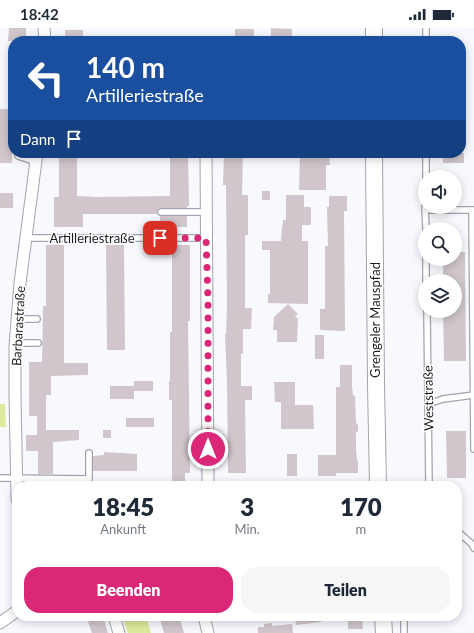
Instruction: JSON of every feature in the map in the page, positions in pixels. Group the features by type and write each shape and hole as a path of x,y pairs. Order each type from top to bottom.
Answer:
{"main road":[{"name":"Grengeler Mauspfad","path":"374,158 378,481"},
{"path":"383,621 384,633"}],"street":[{"name":"Barbarastraße","path":"16,481 15,394 17,319 25,238 36,158"},
{"path":"206,158 208,481"},
{"path":"0,623 12,615"},
{"path":"115,621 119,633"},
{"path":"205,621 208,633"}],"lane":[{"path":"426,158 426,170"},
{"path":"462,210 473,210 474,449"},
{"path":"161,212 206,212"},
{"name":"Artilleriestraße","path":"25,238 206,238"},
{"name":"Weststraße","path":"427,318 429,481"},
{"path":"17,319 37,319"},
{"path":"16,343 38,343"},
{"path":"428,404 444,399 473,395"},
{"path":"0,478 89,479 89,453"},
{"path":"462,535 472,544 474,548"},
{"path":"404,621 404,633"}],"green space":[{"path":"0,404 5,404 6,427 0,427"},
{"path":"124,621 147,621 151,633 128,633"}],"building":[{"path":"9,28 26,28 26,36 8,36"},
{"path":"271,28 292,29 292,36 271,36"},
{"path":"235,29 254,29 254,36 235,36"},
{"path":"65,30 83,30 83,36 65,36"},
{"path":"0,109 8,109 8,158 12,158 12,163 0,163"},
{"path":"59,158 77,158 77,196 96,197 170,196 170,158 188,158 189,206 187,206 187,208 159,208 157,210 157,214 83,214 83,227 54,227 54,197 59,197"},
{"path":"224,158 243,158 242,195 248,195 248,235 245,235 245,308 252,308 251,329 243,329 243,354 241,354 241,386 252,386 252,400 245,400 246,473 228,473 225,334 227,308 226,185 223,185"},
{"path":"300,158 329,158 330,165 326,165 326,190 299,190"},
{"path":"443,158 464,158 464,163 443,163"},
{"path":"262,191 270,191 270,200 262,200"},
{"path":"0,193 13,193 13,208 0,208"},
{"path":"286,195 304,195 304,207 311,207 311,225 302,225 302,241 308,241 308,304 268,303 268,294 270,294 270,250 262,250 262,241 281,241 283,220 286,220"},
{"path":"329,196 347,196 347,211 344,211 345,331 320,330 320,309 325,309 325,246 328,246 327,207 329,207"},
{"path":"160,216 187,216 187,227 160,227"},
{"path":"46,245 64,245 64,363 88,363 88,375 51,376 51,395 46,395 46,430 79,430 79,440 53,442 53,474 38,474 38,451 26,451 26,435 37,435 37,416 29,416 29,362 42,362 43,306 46,306"},
{"path":"106,245 124,245 125,350 107,350"},
{"path":"172,245 190,245 190,321 188,321 190,473 185,473 185,481 172,481 172,400 169,400 169,381 170,332 172,332"},
{"path":"462,252 465,252 466,361 444,361 443,318 462,318 462,274 443,274 443,266 462,266"},
{"path":"288,304 298,314 295,316 298,319 297,342 277,342 277,330 273,330 274,317"},
{"path":"315,335 324,335 324,359 315,359"},
{"path":"340,365 352,365 352,387 353,395 355,396 356,423 358,425 358,431 356,433 356,449 358,473 336,473 336,476 318,476 318,455 336,455 336,387 340,387"},
{"path":"134,381 153,381 153,391 134,391"},
{"path":"274,382 295,382 295,405 313,405 314,429 281,429 281,402 275,402"},
{"path":"110,386 134,386 134,399 110,399"},
{"path":"126,418 154,418 154,427 126,427"},
{"path":"103,430 111,430 111,438 103,438"},
{"path":"446,431 466,431 466,478 447,478"},
{"path":"104,452 137,454 137,471 93,471 93,456 104,455"},
{"path":"287,454 297,454 297,476 287,476"},
{"path":"88,621 104,621 108,633 92,633"},
{"path":"160,621 180,621 184,633 164,633"},
{"path":"296,621 321,621 321,622 296,625"},
{"path":"348,621 362,621 363,629 348,629"},
{"path":"272,623 272,626 292,624 293,633 258,633 258,627 264,627 264,624"}],"route":[{"path":"160,238 206,238 208,301 208,449"}]}
